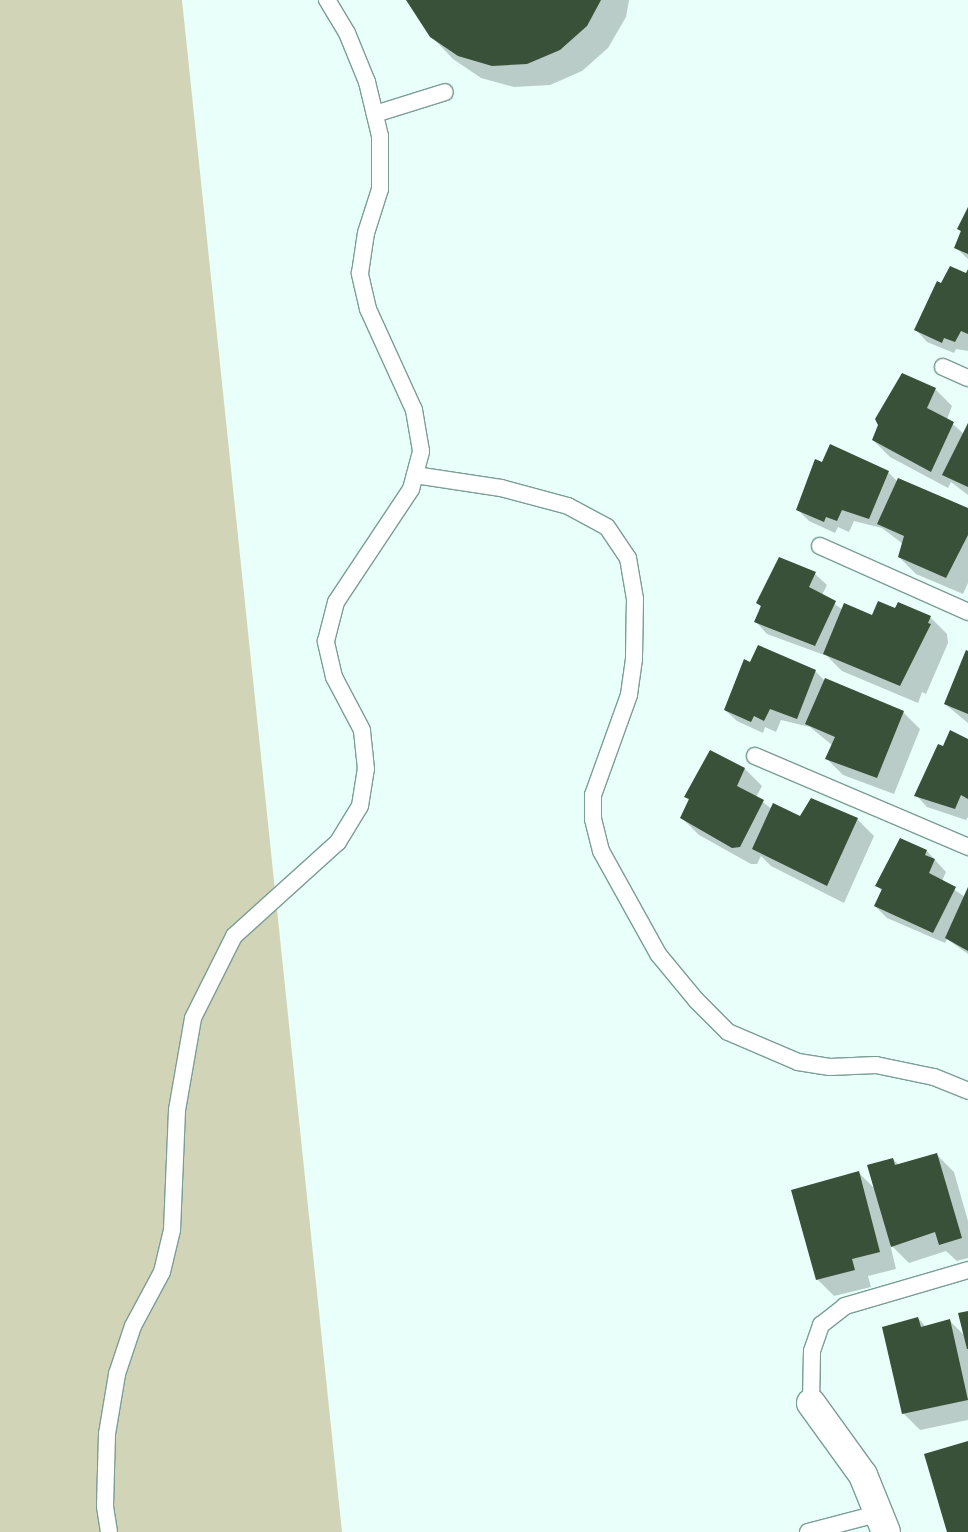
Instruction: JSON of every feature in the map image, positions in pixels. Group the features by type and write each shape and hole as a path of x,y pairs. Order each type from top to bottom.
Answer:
{"street":[{"path":"811,1403 863,1476 884,1522"}],"lane":[{"path":"109,1532 105,1506 109,1426 117,1374 134,1326 162,1272 172,1230 177,1110 193,1018 234,936 338,842 360,806 366,769 362,730 334,677 326,641 336,602 355,567 393,520 414,475 421,452 414,410 368,309 360,273 366,233 380,189 380,136 375,114 348,33 327,0"},
{"path":"375,114 445,92"},
{"path":"943,366 968,378"},
{"path":"414,475 501,488 568,506 607,527 628,558 635,599 634,659 629,695 594,795 593,819 601,850 654,945 696,1000 728,1032 781,1056 830,1067 876,1065 934,1077 968,1090"},
{"path":"820,546 968,612"},
{"path":"755,756 968,847"},
{"path":"811,1403 812,1351 821,1325 845,1306 968,1270"},
{"path":"808,1532 884,1522"}],"green space":[{"path":"0,0 182,0 342,1532 0,1532"}],"building":[{"path":"406,0 601,0 587,26 560,50 527,64 492,66 458,56 430,37"},
{"path":"968,207 968,254 954,248 961,231 957,229"},
{"path":"950,266 966,273 968,269 968,334 961,331 955,342 944,338 942,343 914,330 937,281 941,283"},
{"path":"902,373 936,388 927,408 954,422 931,472 872,440 878,425 875,419"},
{"path":"968,423 968,487 942,475"},
{"path":"830,444 889,471 869,519 842,510 837,521 826,517 824,522 796,510 815,459 822,462"},
{"path":"898,478 968,508 968,535 946,578 898,557 904,536 877,524"},
{"path":"779,557 816,572 809,587 836,601 815,646 754,622 761,606 756,603"},
{"path":"878,601 895,608 898,602 931,616 928,623 931,624 900,686 823,654 844,603 872,615"},
{"path":"758,645 816,670 797,719 770,709 764,721 754,716 751,722 724,710 744,659 750,662"},
{"path":"966,650 968,651 968,714 944,704"},
{"path":"825,678 904,711 877,778 825,759 835,737 805,724"},
{"path":"950,730 968,739 968,799 961,795 955,809 914,796 938,744 943,746"},
{"path":"710,750 745,768 737,786 764,800 740,847 732,848 680,818 689,799 684,797"},
{"path":"811,798 858,818 827,886 752,849 773,803 800,816"},
{"path":"900,838 927,850 925,855 935,859 929,873 956,887 933,933 874,906 882,889 875,886"},
{"path":"968,887 968,951 945,938"},
{"path":"937,1153 962,1238 939,1245 935,1232 891,1247 867,1165 893,1158 895,1165"},
{"path":"859,1171 880,1252 852,1259 855,1270 816,1280 791,1190"},
{"path":"968,1311 968,1349 967,1349 958,1313"},
{"path":"918,1317 921,1327 950,1319 968,1400 902,1414 882,1327"},
{"path":"968,1441 968,1532 947,1532 924,1454"}]}
